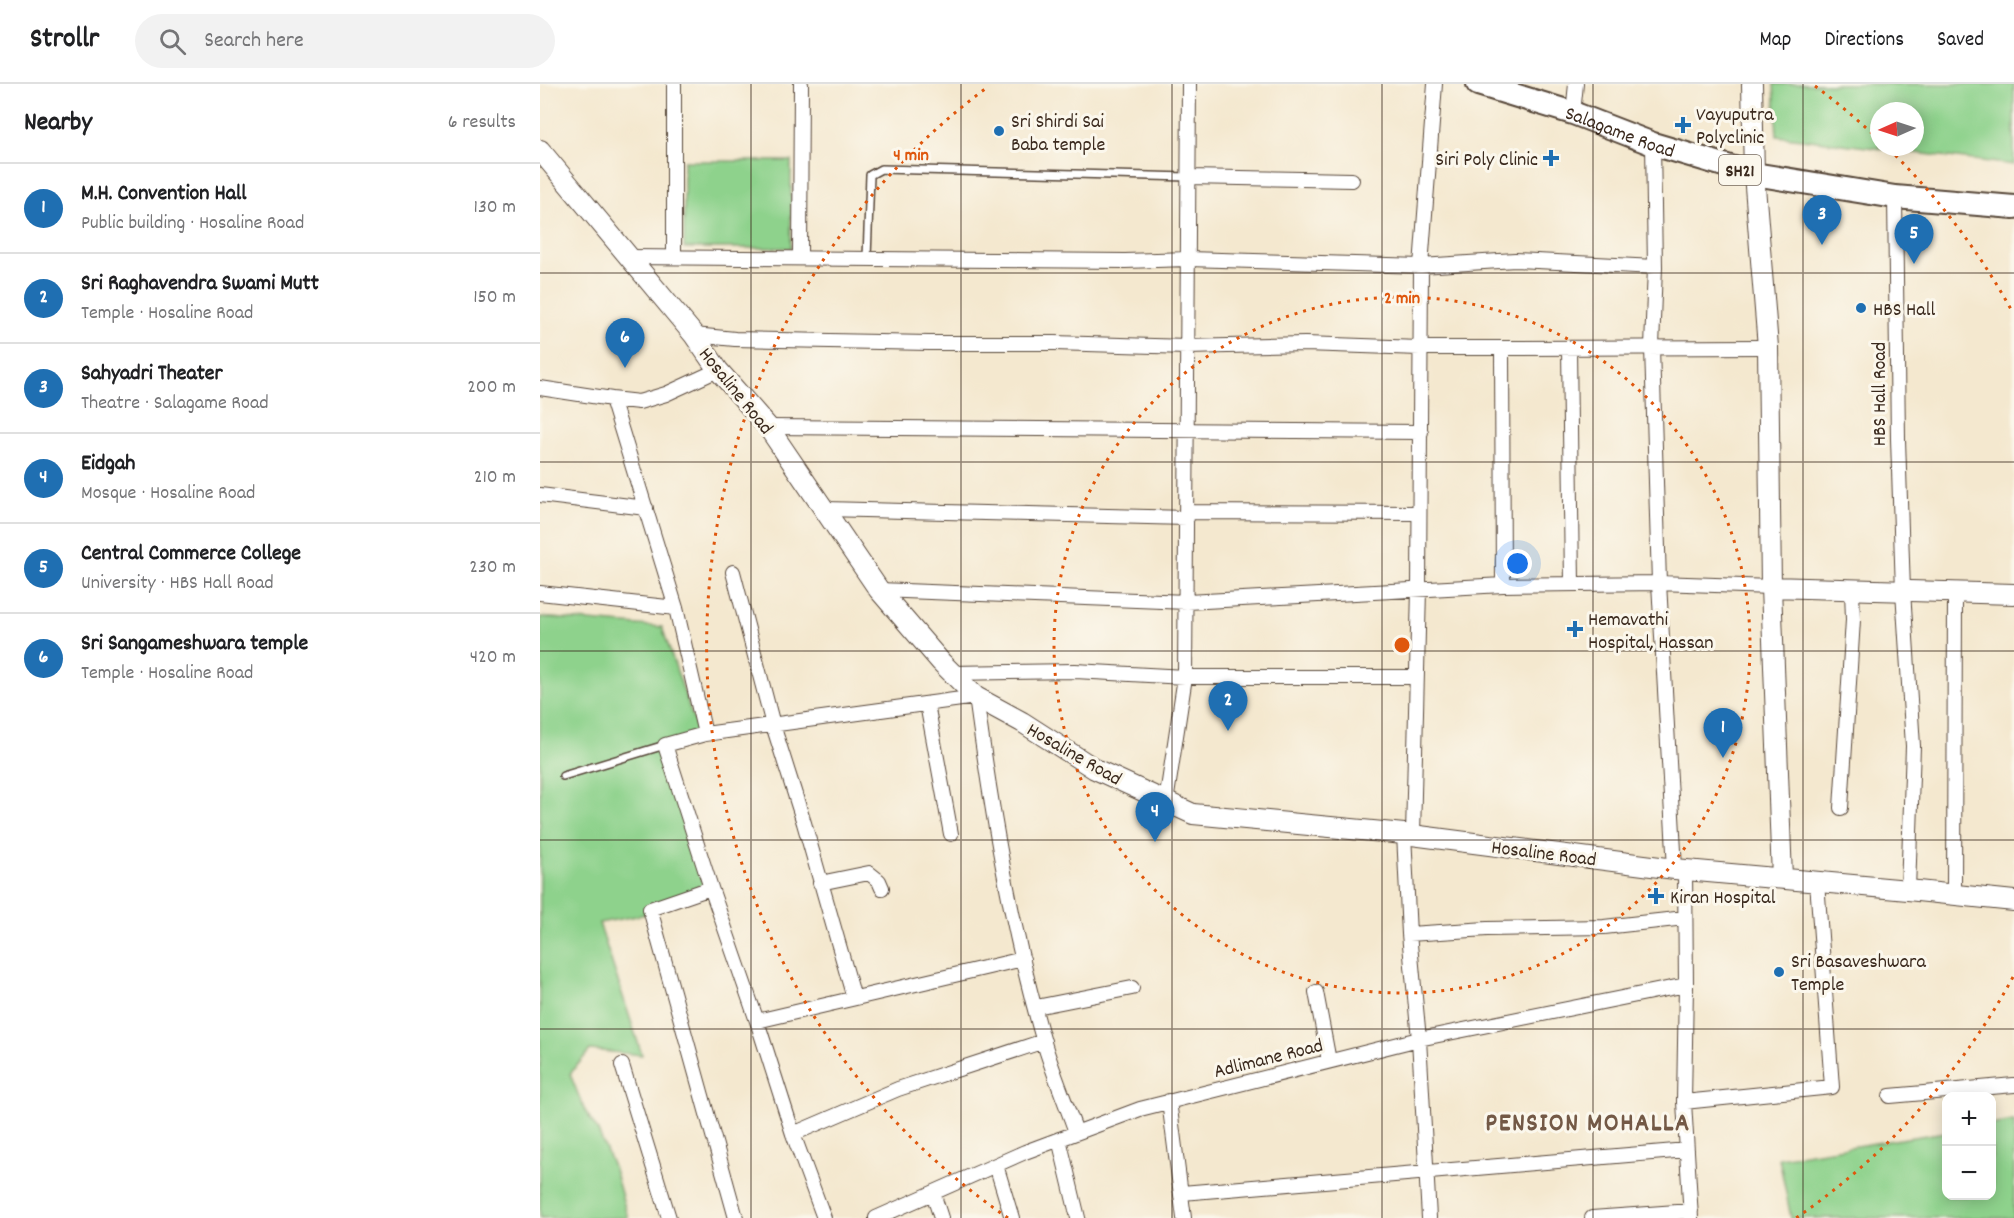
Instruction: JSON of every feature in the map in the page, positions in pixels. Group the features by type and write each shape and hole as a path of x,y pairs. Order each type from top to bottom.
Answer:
{"main road":[{"name":"Salagame Road","path":"1478,84 1573,113 1653,144 1754,174 1895,197 2014,207"}],"street":[{"path":"674,84 674,257"},
{"path":"800,257 801,84"},
{"path":"1166,802 1185,677 1189,84"},
{"path":"1429,1218 1419,1039 1409,934 1408,835 1419,589 1421,266 1435,84"},
{"path":"1573,113 1576,84"},
{"path":"1752,84 1754,174 1768,347 1771,587 1782,879"},
{"path":"1592,1218 1691,1215 1684,1102 1685,918 1659,583 1652,347 1655,267 1653,144"},
{"name":"Hosaline Road","path":"540,150 694,335 718,370 768,427 879,590 952,673 976,697 1022,722 1095,769 1193,814 1408,835 1680,869 2014,901"},
{"path":"1188,177 1352,180"},
{"name":"HBS Hall Road","path":"1895,197 1898,440 1903,591 1913,746 1908,890"},
{"path":"627,257 1125,261 1188,259 1421,266 1515,260 1655,267"},
{"path":"694,335 735,339 1187,347 1305,344 1420,348 1768,347"},
{"path":"1502,348 1503,585"},
{"path":"1569,348 1572,584"},
{"path":"540,388 639,402 666,394 718,370"},
{"path":"612,399 676,609 705,734"},
{"path":"768,427 1421,432"},
{"path":"540,495 646,508"},
{"path":"825,509 1187,515 1418,513"},
{"path":"733,572 773,725 804,823 854,998"},
{"path":"879,590 1187,602 1503,585 1659,583 2014,594"},
{"path":"1841,808 1852,648 1852,590"},
{"path":"540,593 676,609"},
{"path":"1954,895 1955,593"},
{"path":"952,673 1075,671 1185,677 1416,677"},
{"path":"824,1218 793,1134 666,745 705,734 976,697 1007,893 1044,1041 1076,1132"},
{"path":"927,704 951,834"},
{"path":"820,883 869,873 879,880 882,888"},
{"path":"1684,1102 1832,1087 1817,882"},
{"path":"711,888 650,909 736,1218"},
{"path":"1409,934 1487,929 1604,927 1685,918"},
{"path":"757,1021 1023,959"},
{"name":"Adlimane Road","path":"876,1218 996,1165 1140,1109 1419,1039 1686,985"},
{"path":"1036,1006 1132,988"},
{"path":"1316,992 1329,1062"},
{"path":"793,1134 898,1089 1044,1041"},
{"path":"622,1065 669,1218"},
{"path":"1890,1096 2014,1085"},
{"path":"1169,1101 1184,1218"},
{"path":"1059,1139 1077,1218"},
{"path":"1182,1193 1687,1150"},
{"path":"996,1165 1011,1218"},
{"path":"933,1193 941,1218"}],"lane":[{"path":"867,258 870,175 881,169 1188,177"},
{"path":"563,776 666,745"}],"green space":[{"path":"1774,84 2014,84 2014,165 1924,154 1924,102 1870,102 1870,147 1777,136"},
{"path":"684,161 791,161 791,248 684,248"},
{"path":"540,617 662,627 697,730 661,753 704,884 642,915 599,923 642,1055 590,1050 570,1074 584,1109 597,1129 614,1169 628,1218 540,1218"},
{"path":"2014,1121 2014,1218 1791,1218 1779,1158 1942,1133 1942,1200 1996,1200 1996,1124"}],"place":[{"name":"Vayuputra Polyclinic","path":"1683,125"},
{"name":"Sri Shirdi Sai Baba temple","path":"999,131"},
{"name":"Siri Poly Clinic","path":"1551,158"},
{"name":"Sahyadri Theater","path":"1822,245"},
{"name":"Central Commerce College","path":"1914,264"},
{"name":"HBS Hall","path":"1861,308"},
{"name":"Sri Sangameshwara temple","path":"625,368"},
{"name":"Hemavathi Hospital, Hassan","path":"1575,629"},
{"name":"Sri Raghavendra Swami Mutt","path":"1228,731"},
{"name":"M.H. Convention Hall","path":"1723,758"},
{"name":"Eidgah","path":"1155,842"},
{"name":"Kiran Hospital","path":"1656,896"},
{"name":"Sri Basaveshwara Temple","path":"1779,972"}],"district":[{"name":"PENSION MOHALLA","path":"1588,1121"}]}
